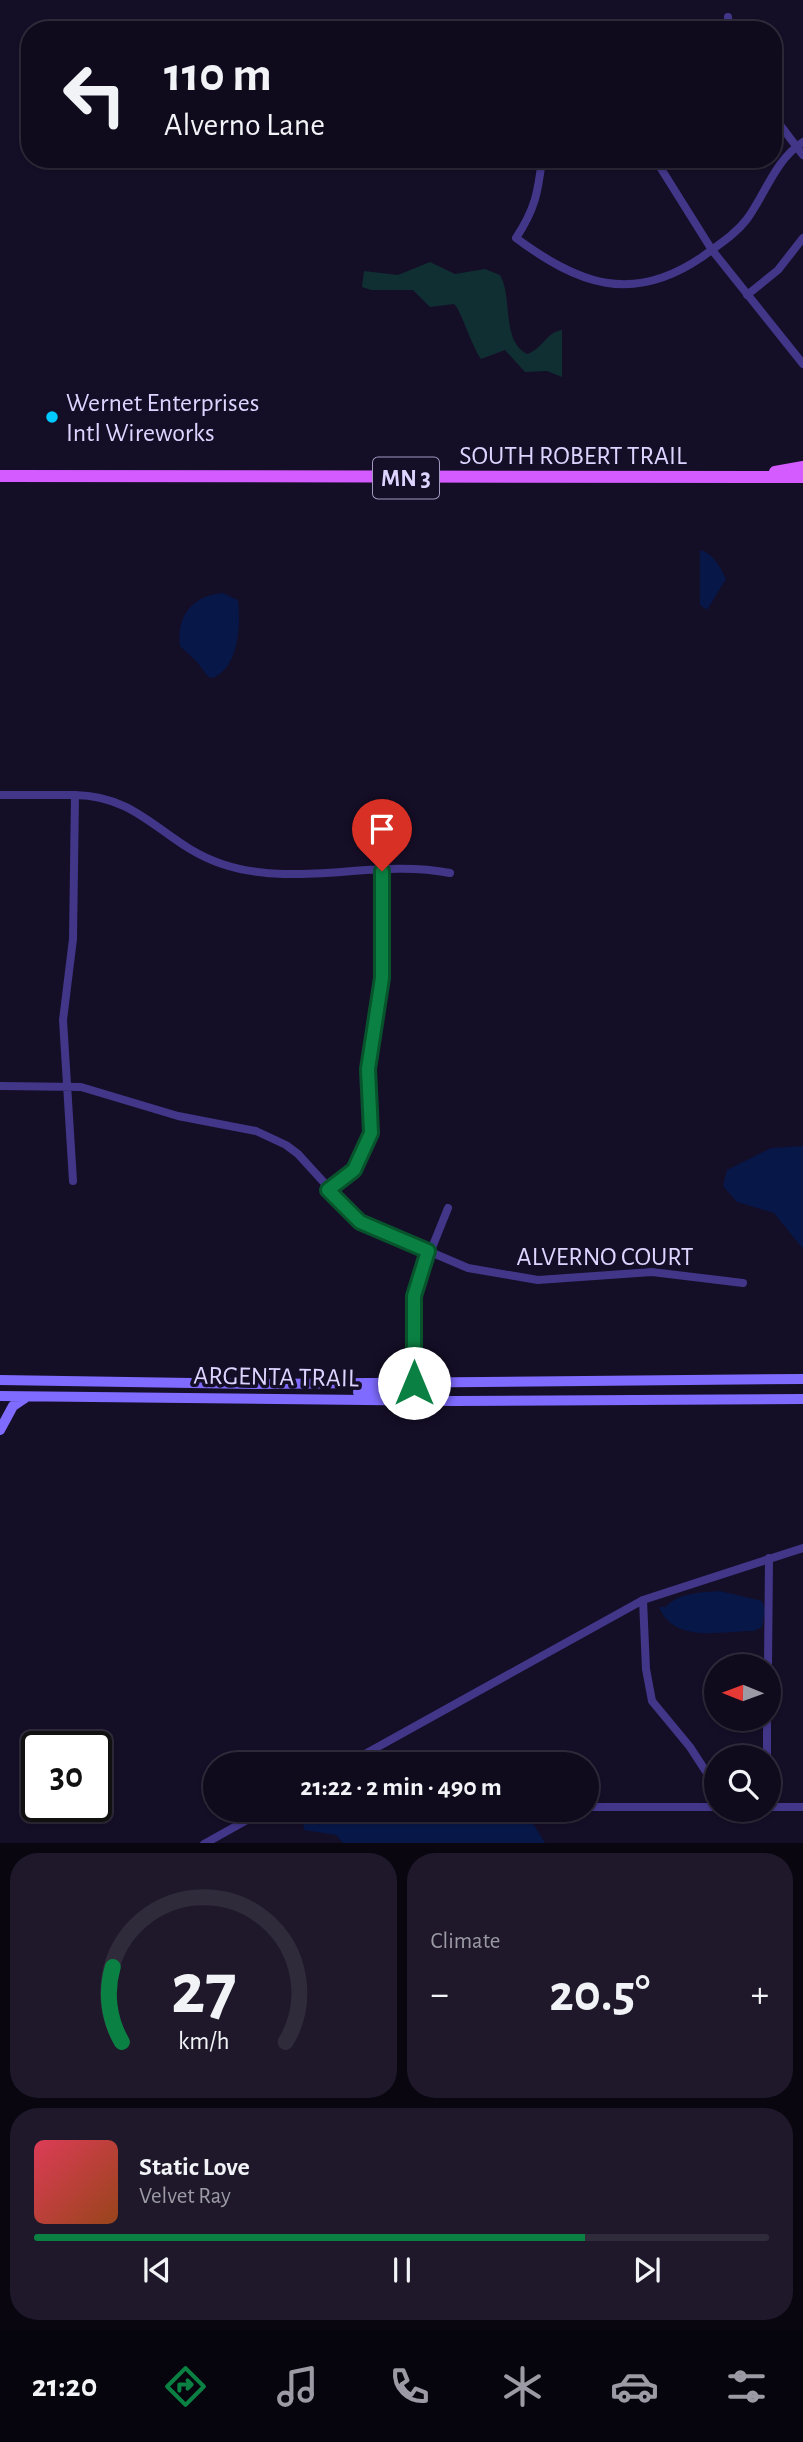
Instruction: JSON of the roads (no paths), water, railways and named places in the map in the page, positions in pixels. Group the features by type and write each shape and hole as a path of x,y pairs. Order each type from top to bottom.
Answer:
{"main road":[{"name":"SOUTH ROBERT TRAIL","path":"769,475 780,470 803,467"},
{"name":"SOUTH ROBERT TRAIL","path":"0,476 718,479 769,475 803,477"}],"street":[{"path":"728,17 728,21"},
{"path":"782,125 800,144 803,155"},
{"path":"782,163 800,144"},
{"path":"541,168 538,197 532,214 516,238 571,274 603,282 644,282 688,266 738,230 777,168"},
{"path":"661,168 712,250 803,364"},
{"path":"747,295 778,270 803,238"},
{"path":"0,795 103,797 122,803 192,851 234,868 276,875 414,868 450,873"},
{"path":"73,1181 63,1020 73,939 75,795"},
{"path":"328,1190 354,1170 371,1133 368,1069 382,978 382,871"},
{"name":"ALVERNO COURT","path":"0,1086 65,1086 105,1093 178,1116 243,1127 286,1145 311,1166 328,1190 360,1222 468,1268 517,1278 550,1281 665,1273 743,1283"},
{"path":"293,1399 317,1393 398,1391 414,1383 414,1296 428,1251 448,1208"},
{"name":"ARGENTA TRAIL","path":"0,1380 414,1383 803,1378"},
{"name":"ARGENTA TRAIL","path":"0,1396 454,1401 803,1399"},
{"path":"0,1430 14,1404 34,1397"},
{"path":"369,1752 643,1600 803,1548"},
{"path":"768,1654 769,1558"},
{"path":"643,1600 646,1669 652,1701 704,1769"},
{"path":"599,1807 704,1807"},
{"path":"781,1807 803,1807"},
{"path":"204,1843 243,1822"}],"water":[{"path":"700,550 713,558 726,579 707,610 700,605"},
{"path":"223,593 238,600 238,633 228,665 222,673 213,678 208,677 180,646 179,635 184,617 195,603"},
{"path":"803,1146 803,1249 774,1213 737,1202 723,1186 727,1170 771,1148"},
{"path":"720,1591 762,1601 765,1610 762,1627 754,1631 687,1631 666,1619 659,1607 666,1607 671,1602 691,1594"},
{"path":"303,1822 532,1822 545,1843 343,1843 336,1835 304,1830"}],"place":[{"name":"Wernet Enterprises Intl Wireworks","path":"52,417"}]}
